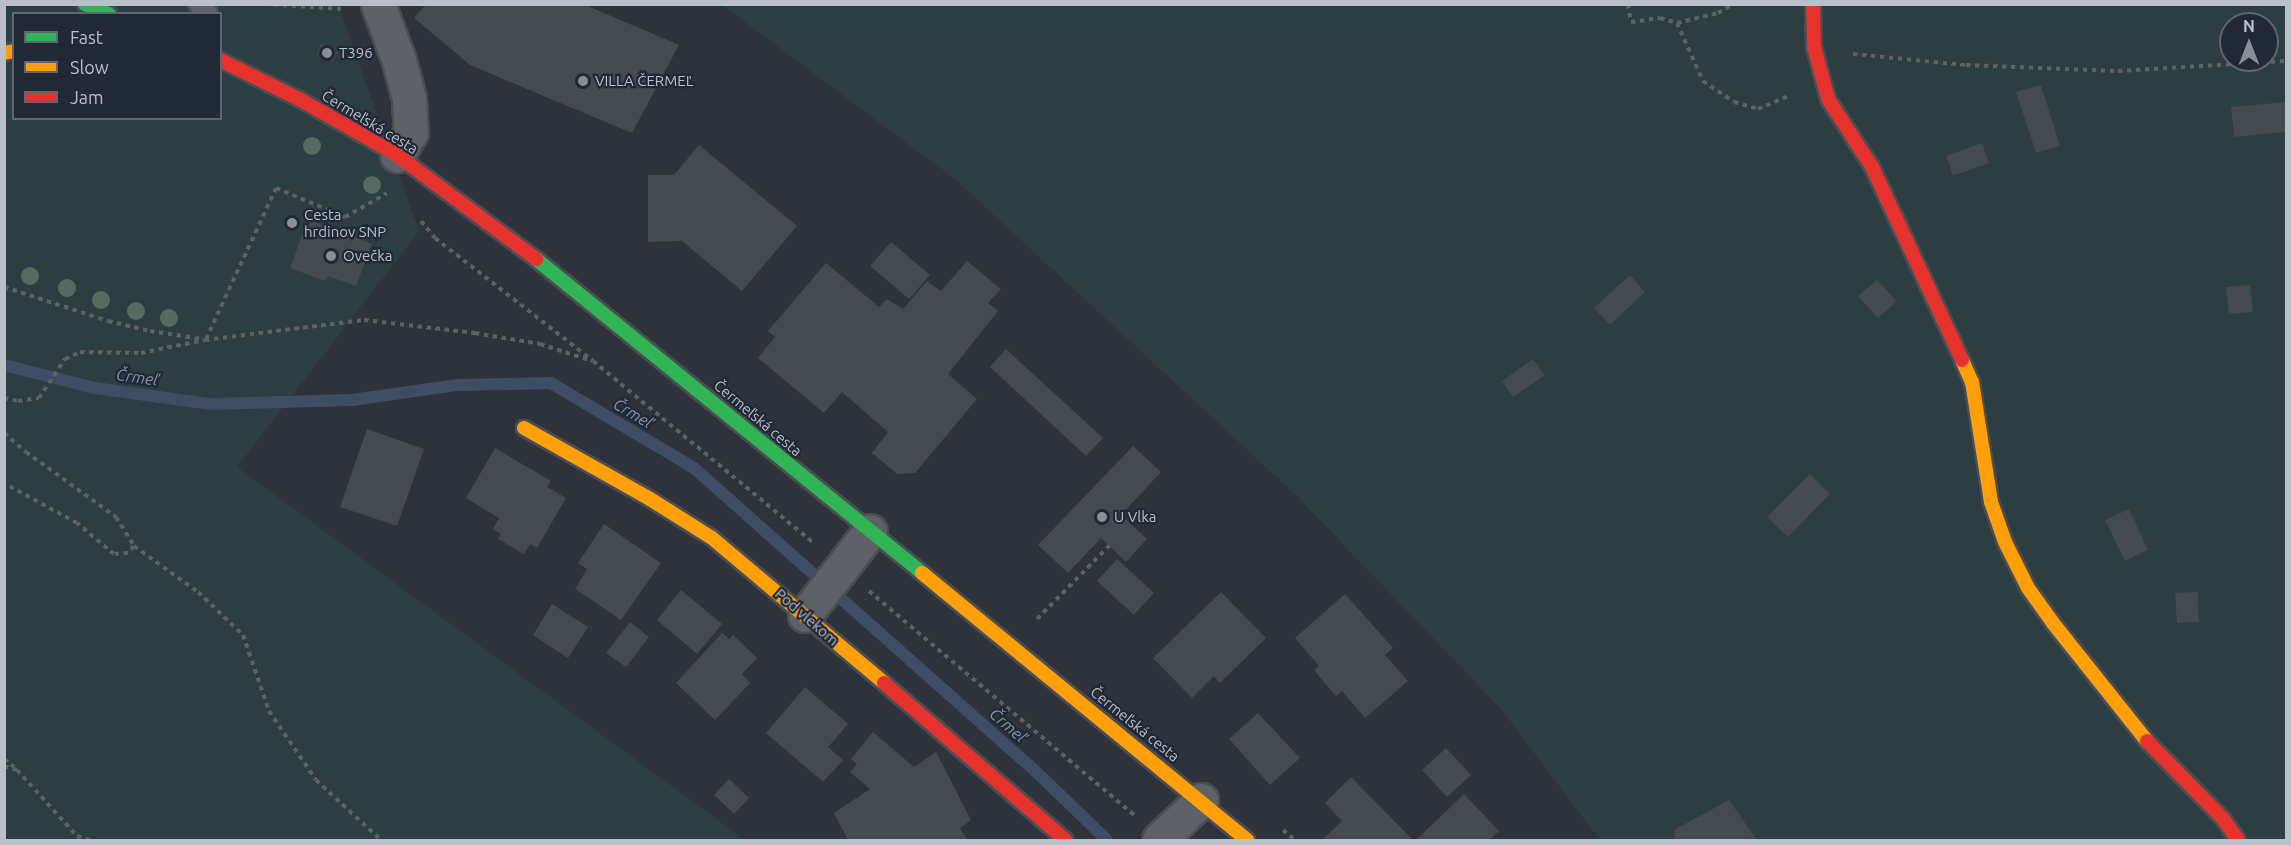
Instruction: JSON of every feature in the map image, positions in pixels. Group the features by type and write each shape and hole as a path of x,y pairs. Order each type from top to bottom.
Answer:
{"street":[{"path":"85,4 104,12"},
{"path":"1813,4 1814,47 1828,99 1872,166 1972,382 1991,502 2005,542 2028,588 2149,743 2224,820 2238,840"},
{"path":"379,5 409,99 411,132 397,156"},
{"name":"Čermeľská cesta","path":"222,61 299,99 397,156 522,247 1201,800 1247,840"},
{"name":"Pod vlekom","path":"524,428 650,499 712,538 825,589 1065,840"},
{"path":"825,589 870,531"},
{"path":"1160,839 1201,800"}],"path":[{"path":"265,4 336,9 379,5"},
{"path":"1628,4 1631,22 1660,18 1677,23 1718,13 1733,4"},
{"path":"1677,23 1703,81 1734,102 1758,109 1786,98 1819,66"},
{"path":"1814,47 1867,56 1966,65 2118,71 2286,61"},
{"path":"205,340 276,188 345,217 387,193"},
{"path":"417,217 435,238 593,361 825,589 1054,750 1160,839"},
{"path":"4,287 108,321 150,332 205,340"},
{"path":"4,398 18,401 39,398 64,359 80,352 141,353 205,340 364,320 540,344 593,361"},
{"path":"4,433 26,452 116,516 134,546 198,592 243,635 269,711 316,780 381,840"},
{"path":"4,483 77,523 114,554 128,553 134,546"},
{"path":"1037,619 1109,546"},
{"path":"4,759 17,770 77,836 88,840"},
{"path":"4,766 17,770"}],"shaded area":[{"path":"5,5 338,5 419,231 237,467 745,840 5,840"},
{"path":"722,5 2286,5 2286,840 1600,840 1501,709 1297,496 955,179"}],"building":[{"name":"VILLA ČERMEĽ","path":"426,4 583,4 679,45 632,133 470,65 414,18"},
{"name":"T396","path":"321,44 338,52 333,61 317,54"},
{"path":"2041,85 2060,146 2036,153 2016,92"},
{"path":"2286,102 2286,132 2234,137 2231,107"},
{"path":"1982,143 1989,163 1953,176 1946,156"},
{"path":"699,145 797,226 742,291 682,241 648,242 648,175 674,175"},
{"name":"Ovečka","path":"308,219 372,244 356,286 328,276 325,281 290,268"},
{"path":"891,242 930,275 909,299 870,266"},
{"path":"967,261 1001,289 988,303 998,311 948,374 977,399 915,473 897,474 872,453 888,432 842,392 824,413 758,358 775,337 768,331 826,263 879,307 887,299 903,309 927,281 941,291"},
{"path":"1630,275 1645,292 1610,325 1594,308"},
{"path":"1877,280 1897,301 1878,318 1858,296"},
{"path":"2250,285 2253,312 2229,314 2226,287"},
{"path":"1006,349 1103,438 1086,456 990,367"},
{"path":"1533,359 1545,375 1513,397 1502,381"},
{"path":"367,429 424,449 397,526 340,507"},
{"path":"1133,446 1161,472 1121,515 1147,539 1126,562 1101,538 1068,573 1038,545"},
{"path":"495,448 551,481 547,487 566,498 537,548 530,544 524,554 498,539 501,534 493,529 499,518 466,498"},
{"path":"1810,474 1830,494 1788,537 1767,517"},
{"path":"2129,509 2148,550 2125,561 2105,520"},
{"path":"604,524 661,563 621,620 575,589 587,569 578,563"},
{"path":"1117,559 1154,593 1134,615 1097,581"},
{"path":"681,590 722,624 697,654 657,620"},
{"path":"1221,592 1266,638 1220,683 1214,676 1192,698 1153,658"},
{"path":"2198,592 2199,622 2177,623 2175,593"},
{"path":"1345,594 1393,648 1385,655 1408,681 1365,718 1342,691 1336,696 1314,670 1319,666 1295,638"},
{"path":"552,604 588,627 568,658 533,635"},
{"path":"630,622 649,637 626,667 606,653"},
{"path":"722,633 729,639 733,635 757,658 742,674 750,683 715,720 676,683"},
{"path":"805,687 848,724 828,747 843,760 823,782 766,733"},
{"path":"1258,713 1300,758 1270,785 1229,739"},
{"path":"873,732 914,767 936,752 971,820 960,828 967,840 848,840 834,813 870,789 850,772 857,764 851,759"},
{"path":"1446,748 1471,775 1447,797 1422,770"},
{"path":"1351,777 1412,839 1322,840 1342,821 1325,803"},
{"path":"729,779 749,798 734,814 714,795"},
{"path":"1464,794 1499,831 1489,840 1416,840"},
{"path":"1729,800 1757,840 1675,840 1674,830"}],"waterway":[{"name":"Črmeľ","path":"4,365 95,388 211,404 352,400 458,385 551,383 694,468 1030,766 1107,840"}],"traffic: fast":[{"path":"85,4 104,12"},
{"path":"536,259 922,573"}],"traffic: slow":[{"path":"4,53 12,51"},
{"path":"1962,360 1972,382 1991,502 2005,542 2028,588 2147,741"},
{"path":"524,428 650,499 712,538 884,683"},
{"path":"922,573 1247,840"}],"traffic: jam":[{"path":"1813,4 1814,47 1828,99 1872,167 1962,360"},
{"path":"222,61 299,99 397,155 536,259"},
{"path":"884,683 1065,840"},
{"path":"2147,741 2224,820 2238,840"}],"place":[{"name":"T396","path":"327,53"},
{"name":"VILLA ČERMEĽ","path":"583,81"},
{"name":"Cesta hrdinov SNP","path":"292,223"},
{"name":"Ovečka","path":"331,256"},
{"name":"U Vlka","path":"1102,517"}]}
